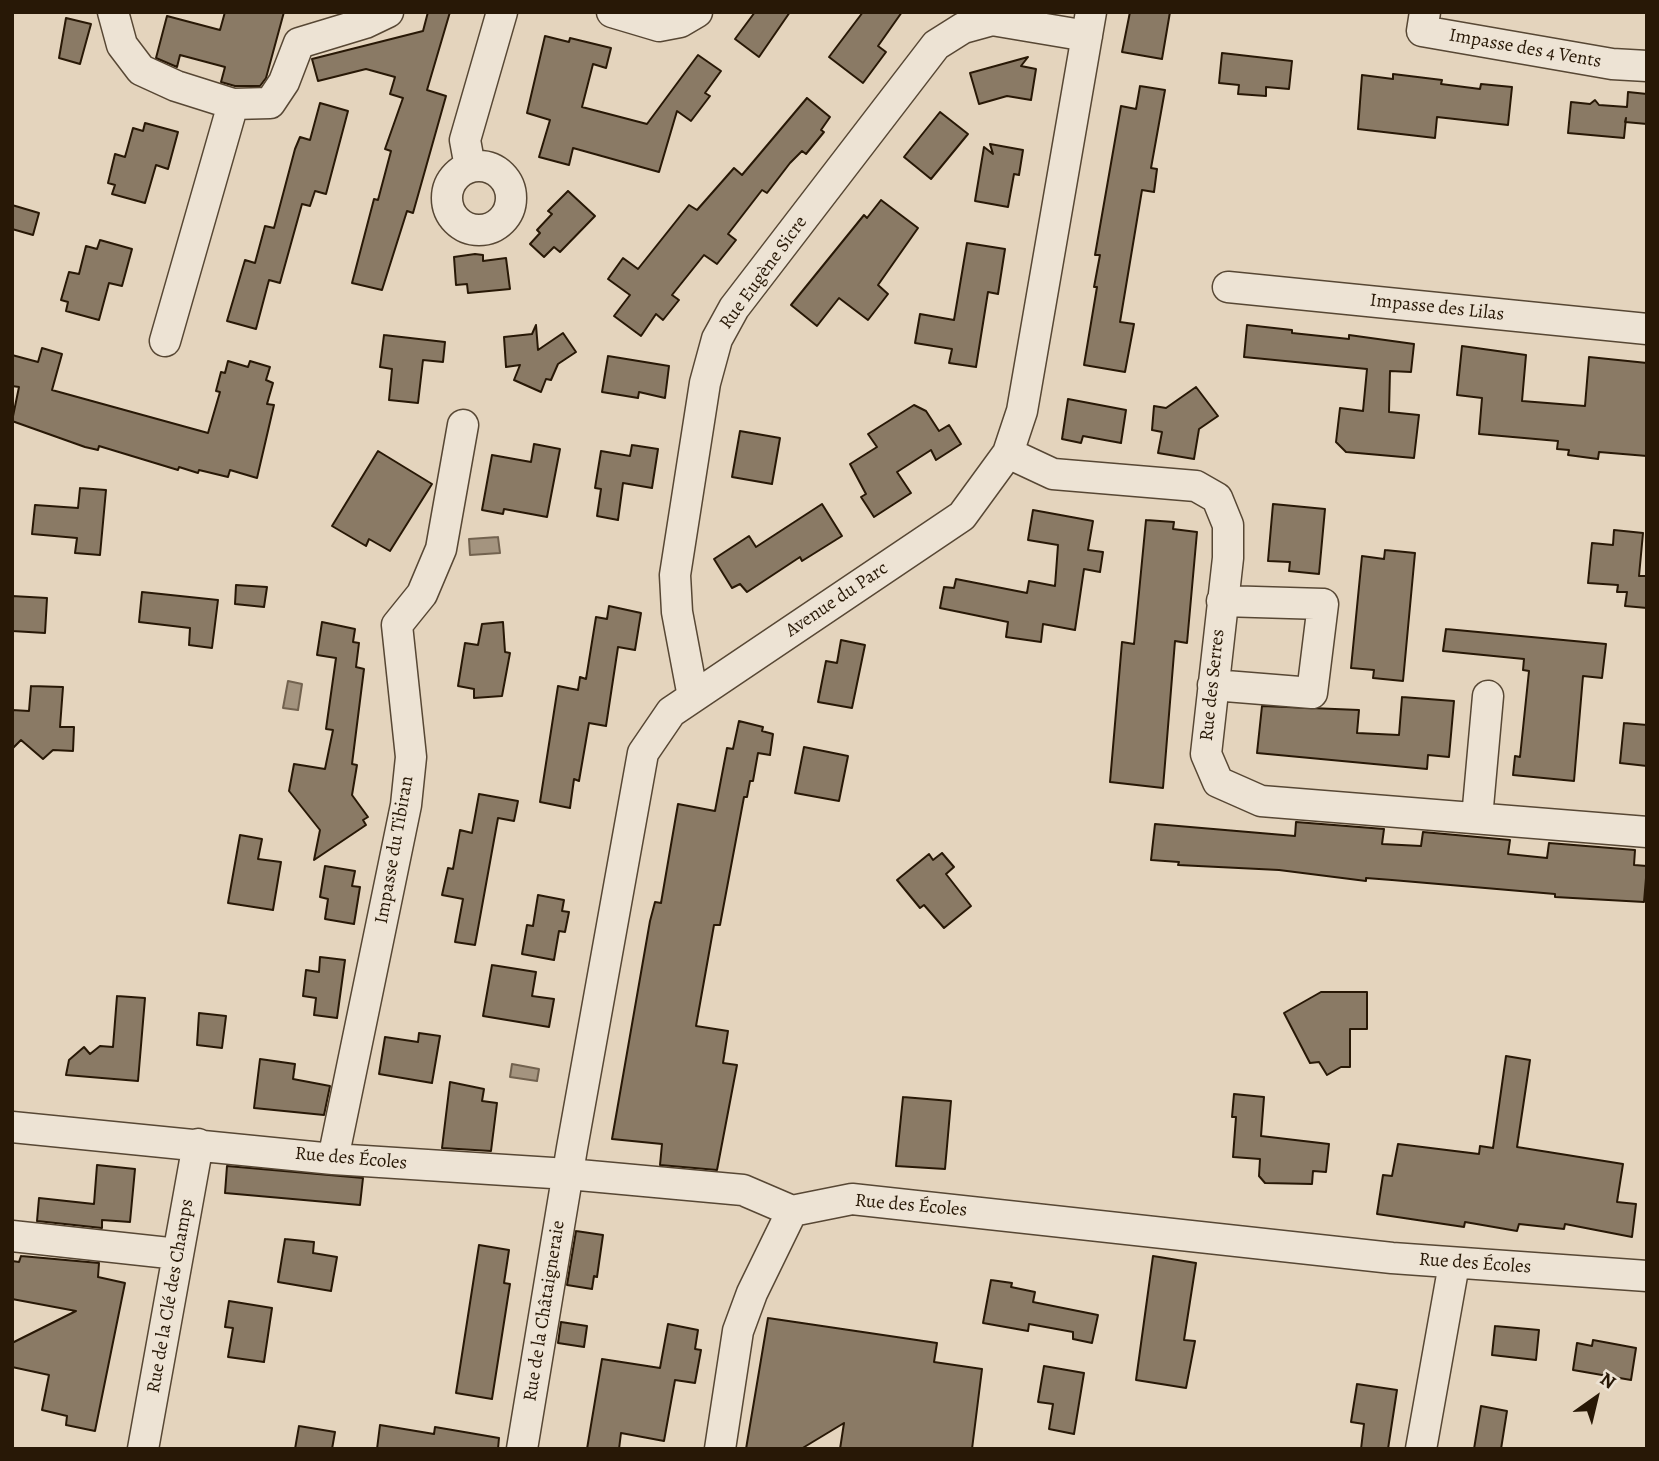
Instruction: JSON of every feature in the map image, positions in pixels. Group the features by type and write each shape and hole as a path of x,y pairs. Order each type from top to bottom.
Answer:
{"street":[{"path":"113,12 122,45 141,70 176,86 233,104 270,103 285,82 299,43 365,23 388,12"},
{"path":"470,167 465,140 502,12"},
{"path":"612,12 659,26 680,22 697,12"},
{"name":"Impasse des 4 Vents","path":"1424,12 1423,31 1612,64 1647,66"},
{"name":"Rue Eugène Sicre","path":"693,697 677,612 675,575 705,383 717,339 734,308 936,45 963,28 992,20 1089,24"},
{"name":"Avenue du Parc","path":"568,1174 643,752 671,712 962,516 1008,453 1022,411 1089,24"},
{"path":"165,341 233,104"},
{"name":"Impasse des Lilas","path":"1228,287 1647,329"},
{"name":"Impasse du Tibiran","path":"333,1159 407,805 411,757 397,625 422,594 441,549 463,425"},
{"name":"Rue des Serres","path":"1008,453 1053,474 1196,486 1217,498 1228,525 1228,558 1206,754 1218,782 1261,801 1647,832"},
{"path":"1213,685 1312,693 1322,604 1222,601"},
{"path":"1477,818 1488,696"},
{"name":"Rue des Écoles","path":"12,1127 333,1159 568,1174 743,1190 792,1210 852,1199 1454,1264 1647,1276"},
{"name":"Rue de la Clé des Champs","path":"143,1449 198,1144"},
{"name":"Rue de la Châtaigneraie","path":"522,1449 568,1174"},
{"path":"720,1449 738,1331 752,1293 792,1210"},
{"path":"12,1236 178,1254"},
{"path":"1422,1449 1454,1264"}],"shaded area":[{"path":"498,537 500,553 470,555 469,539"},
{"path":"288,681 302,684 298,710 283,708"},
{"path":"512,1064 539,1069 537,1081 510,1077"}],"building":[{"path":"225,12 284,12 266,78 260,86 235,86 221,82 225,67 180,55 177,67 156,58 167,16 220,30"},
{"path":"428,12 450,12 427,90 446,96 413,213 407,211 382,290 352,283 374,199 378,200 391,151 385,149 403,98 390,94 395,77 366,69 318,81 312,59 423,31"},
{"path":"755,12 790,12 759,57 735,39"},
{"path":"863,12 902,12 878,46 886,52 863,83 829,57"},
{"path":"1130,12 1170,12 1162,59 1122,52"},
{"path":"66,18 91,24 80,64 59,58"},
{"path":"545,36 569,42 570,38 611,48 606,68 593,64 582,107 647,124 698,55 721,71 705,93 710,96 691,121 677,111 659,172 573,148 569,165 539,157 550,120 527,113"},
{"path":"1222,53 1292,61 1289,89 1266,87 1266,96 1238,94 1239,85 1219,83"},
{"path":"1028,57 1021,66 1036,69 1031,100 1007,96 979,104 970,73"},
{"path":"1393,74 1442,80 1441,84 1480,89 1481,84 1512,87 1508,125 1437,117 1435,138 1358,129 1362,75 1393,79"},
{"path":"1140,86 1165,90 1151,168 1157,169 1154,192 1142,190 1120,322 1134,324 1125,372 1084,365 1097,287 1094,287 1100,255 1095,255 1121,106 1136,109"},
{"path":"1628,92 1647,94 1647,124 1626,122 1624,138 1568,133 1571,102 1590,104 1595,100 1599,105 1627,107"},
{"path":"807,98 830,117 821,130 824,132 806,154 802,151 790,163 767,193 762,190 728,234 736,240 717,264 704,255 672,295 679,300 663,320 656,314 641,336 614,316 630,295 608,279 623,258 638,269 689,205 697,210 734,168 742,175"},
{"path":"320,103 348,111 326,194 315,191 310,206 302,204 280,283 269,280 256,329 227,321 245,260 255,263 265,226 274,228 295,149 300,137 310,140"},
{"path":"940,112 968,134 931,179 904,157"},
{"path":"145,123 178,132 168,169 156,165 145,203 112,194 115,185 108,183 115,154 125,157 133,128 143,131"},
{"path":"990,144 1023,150 1019,175 1014,174 1008,207 975,201 984,147 993,154"},
{"path":"568,191 595,216 560,252 554,247 544,257 530,244 540,233 537,230 552,214 548,211"},
{"path":"881,200 918,228 878,285 888,294 868,320 839,298 817,326 791,305 864,215 867,218"},
{"path":"12,205 39,213 33,235 12,229"},
{"path":"100,240 132,249 122,286 109,283 99,320 66,311 68,302 61,300 69,272 79,274 86,246 97,249"},
{"path":"967,243 1005,249 998,294 988,292 976,367 949,363 952,349 915,343 920,314 954,320"},
{"path":"483,255 483,261 506,258 510,289 468,293 467,284 456,285 454,257"},
{"path":"536,325 538,350 563,333 576,352 558,364 551,380 546,379 541,392 514,380 520,365 506,367 504,337 532,334"},
{"path":"1247,325 1292,330 1292,333 1349,339 1349,335 1414,344 1411,372 1390,371 1389,412 1419,415 1414,458 1346,452 1336,442 1340,408 1363,411 1367,369 1244,357"},
{"path":"384,335 445,342 443,362 423,360 418,403 389,400 392,369 380,367"},
{"path":"1462,346 1526,355 1522,401 1585,406 1589,357 1647,363 1647,456 1599,452 1598,459 1568,455 1569,450 1557,449 1558,441 1479,434 1482,398 1457,395"},
{"path":"42,348 62,354 52,390 208,433 220,392 216,391 221,372 225,373 228,361 248,367 250,361 270,367 266,380 273,383 267,404 274,405 257,478 230,470 228,477 179,467 178,470 99,446 98,450 85,447 12,421 19,387 12,386 12,355 38,362"},
{"path":"608,356 669,366 665,398 639,392 638,398 602,392"},
{"path":"1196,387 1218,416 1199,429 1194,459 1158,453 1162,432 1152,430 1154,406 1166,408"},
{"path":"1068,399 1126,410 1121,443 1083,436 1081,443 1062,439"},
{"path":"914,405 926,411 939,431 949,425 961,444 936,460 931,450 897,472 911,493 874,517 861,497 866,494 850,464 877,447 868,434"},
{"path":"740,431 780,438 772,484 732,477"},
{"path":"534,444 560,449 547,517 504,509 503,514 482,510 492,455 531,462"},
{"path":"632,445 658,449 652,488 623,483 618,520 597,516 601,489 595,488 601,451 630,456"},
{"path":"378,451 432,484 390,551 369,539 366,546 332,526"},
{"path":"80,488 106,490 100,555 75,553 77,538 32,534 35,505 78,508"},
{"path":"822,504 842,536 802,561 800,557 747,592 740,584 732,588 714,559 749,536 756,547"},
{"path":"1273,504 1325,509 1319,574 1289,571 1290,562 1268,561"},
{"path":"1033,510 1093,521 1088,550 1103,552 1100,572 1084,569 1075,630 1043,624 1041,642 1006,637 1008,622 940,608 944,587 954,588 956,579 1027,593 1029,581 1055,586 1058,545 1028,540"},
{"path":"1146,520 1174,522 1173,529 1197,532 1187,643 1175,641 1163,788 1110,782 1122,642 1134,644"},
{"path":"1614,530 1643,533 1639,576 1647,576 1647,608 1625,606 1627,592 1617,592 1618,585 1588,583 1592,543 1613,545"},
{"path":"1385,550 1415,553 1403,681 1373,678 1374,670 1351,668 1362,556 1384,559"},
{"path":"236,585 267,587 264,607 235,604"},
{"path":"142,592 218,600 212,648 189,645 190,628 139,622"},
{"path":"12,596 47,598 45,633 12,631"},
{"path":"609,606 641,613 635,650 618,647 606,726 589,723 579,781 574,779 570,808 540,802 558,686 578,690 580,677 586,679 596,617 607,619"},
{"path":"322,622 355,629 353,642 359,643 356,667 364,669 352,764 357,765 352,795 368,817 363,820 366,825 314,860 320,830 289,791 294,764 325,769 333,730 326,729 336,658 317,655"},
{"path":"503,622 505,652 510,653 502,696 474,698 474,689 458,686 465,643 478,645 482,624"},
{"path":"1446,629 1606,644 1602,678 1583,676 1574,781 1513,775 1515,756 1520,757 1529,671 1523,670 1524,659 1443,651"},
{"path":"841,640 865,645 852,708 818,702 826,661 837,663"},
{"path":"31,686 63,687 60,727 74,727 73,751 53,750 43,759 21,740 12,749 12,710 29,711"},
{"path":"1402,697 1454,701 1449,757 1428,755 1427,769 1257,753 1262,706 1359,710 1357,733 1399,735"},
{"path":"739,721 763,727 762,731 773,734 770,755 758,753 753,781 750,781 747,797 744,797 720,925 714,925 696,1026 728,1031 723,1063 737,1065 717,1170 660,1165 662,1144 612,1139 650,921 655,902 661,903 678,804 715,811 727,748 733,749"},
{"path":"1624,723 1647,725 1647,766 1620,763"},
{"path":"804,747 848,756 839,801 795,793"},
{"path":"479,794 518,801 514,821 498,818 475,945 455,942 463,899 442,895 448,868 453,869 460,830 472,833"},
{"path":"1296,822 1384,829 1382,844 1421,846 1423,832 1510,840 1508,854 1547,858 1549,843 1635,850 1634,865 1647,866 1644,902 1555,897 1555,894 1366,878 1366,881 1279,870 1178,865 1179,862 1151,860 1155,824 1295,836"},
{"path":"240,835 262,839 258,859 281,862 273,910 228,903"},
{"path":"942,853 954,867 946,874 971,906 944,928 924,905 920,908 897,880 929,854 933,860"},
{"path":"325,866 355,871 352,886 360,887 354,924 325,919 328,899 320,897"},
{"path":"538,895 564,900 562,911 569,912 565,932 559,931 554,960 522,954 527,925 533,926"},
{"path":"320,957 345,960 337,1018 314,1015 316,998 303,996 306,970 319,972"},
{"path":"492,965 536,972 532,996 554,999 549,1027 483,1016"},
{"path":"1321,992 1367,992 1367,1029 1350,1029 1350,1067 1341,1067 1327,1075 1319,1062 1310,1063 1284,1013"},
{"path":"117,996 145,998 138,1081 66,1075 69,1060 84,1047 90,1054 100,1046 113,1047"},
{"path":"199,1013 226,1016 222,1048 197,1045"},
{"path":"419,1033 440,1036 432,1083 379,1074 385,1037 418,1042"},
{"path":"1506,1056 1530,1060 1517,1147 1623,1164 1617,1202 1636,1204 1632,1237 1565,1224 1564,1229 1519,1224 1517,1231 1465,1222 1464,1227 1377,1214 1383,1175 1392,1176 1398,1144 1479,1154 1480,1146 1493,1148"},
{"path":"260,1059 295,1064 293,1079 330,1086 324,1115 254,1108"},
{"path":"450,1082 484,1089 482,1101 497,1103 491,1151 442,1148"},
{"path":"1234,1094 1264,1097 1261,1136 1329,1144 1326,1172 1313,1171 1312,1184 1265,1183 1259,1176 1260,1159 1233,1157 1236,1117 1232,1117"},
{"path":"903,1097 951,1101 945,1169 896,1166"},
{"path":"97,1165 135,1169 130,1222 102,1220 102,1228 37,1221 39,1198 94,1204"},
{"path":"227,1166 363,1178 360,1205 225,1193"},
{"path":"576,1231 603,1235 597,1277 594,1276 592,1289 567,1285"},
{"path":"285,1239 314,1242 313,1253 337,1257 331,1291 278,1282"},
{"path":"479,1245 509,1250 504,1283 510,1284 492,1399 456,1393"},
{"path":"21,1256 99,1263 98,1277 125,1283 95,1431 66,1425 67,1416 42,1410 49,1375 12,1367 12,1343 76,1311 12,1299 12,1261 19,1262"},
{"path":"1153,1256 1196,1263 1184,1340 1195,1341 1186,1388 1136,1380"},
{"path":"991,1280 1012,1283 1011,1287 1035,1292 1033,1302 1098,1315 1092,1343 1073,1339 1073,1332 1029,1324 1028,1331 983,1323"},
{"path":"229,1301 272,1308 264,1362 228,1357 233,1328 225,1327"},
{"path":"768,1318 937,1343 934,1362 982,1369 972,1449 840,1449 844,1423 801,1449 746,1449"},
{"path":"561,1322 587,1326 584,1347 558,1343"},
{"path":"668,1324 698,1330 695,1349 701,1350 695,1383 675,1380 664,1441 621,1433 619,1449 587,1449 602,1359 660,1368"},
{"path":"1495,1326 1539,1330 1536,1360 1492,1355"},
{"path":"1593,1340 1636,1348 1631,1380 1573,1370 1577,1343 1592,1346"},
{"path":"1044,1366 1084,1373 1074,1434 1049,1429 1053,1404 1038,1402"},
{"path":"1357,1384 1397,1390 1388,1449 1361,1449 1364,1424 1351,1422"},
{"path":"1481,1406 1507,1411 1501,1449 1474,1449"},
{"path":"380,1425 434,1434 435,1427 499,1438 498,1449 377,1449"},
{"path":"299,1426 335,1432 332,1449 295,1449"}]}
